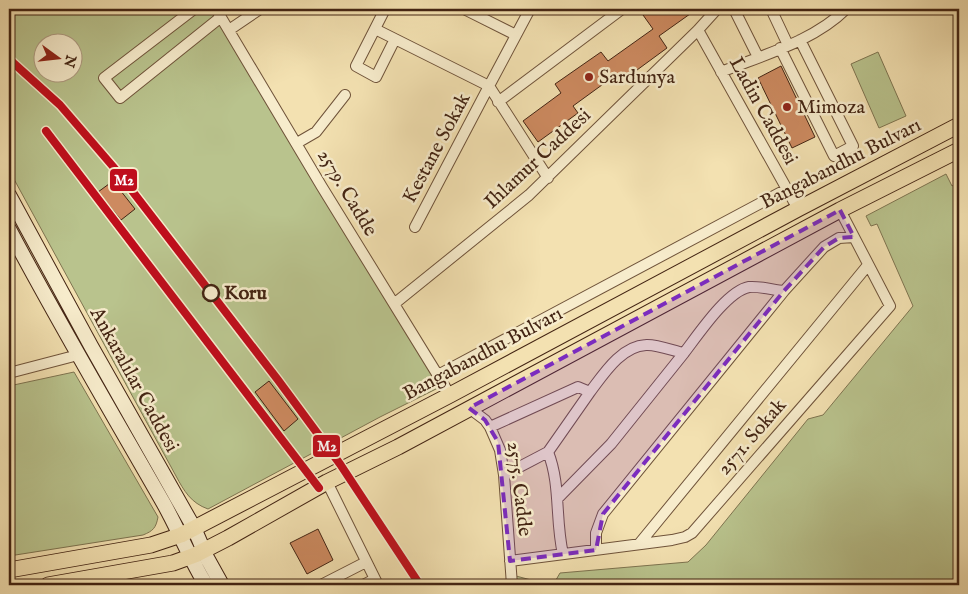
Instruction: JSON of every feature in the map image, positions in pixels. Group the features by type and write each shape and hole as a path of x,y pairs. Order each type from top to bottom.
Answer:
{"main road":[{"name":"Bangabandhu Bulvarı","path":"9,570 151,545 188,532 959,125"},
{"name":"Bangabandhu Bulvarı","path":"50,585 174,563 197,554 327,482 390,451 840,210 959,150"},
{"name":"Ankaralılar Caddesi","path":"9,195 91,346 188,532 206,585"},
{"path":"10,234 26,227"},
{"name":"Ankaralılar Caddesi","path":"10,234 78,355 188,532"},
{"path":"78,355 91,346"},
{"path":"450,395 469,408"},
{"name":"Ankaralılar Caddesi","path":"197,554 222,585"}],"street":[{"path":"194,9 104,78 120,98 219,13"},
{"path":"229,30 260,9"},
{"path":"385,9 356,66 376,77 395,39"},
{"path":"464,9 516,35"},
{"name":"Kestane Sokak","path":"415,227 530,9"},
{"path":"498,102 622,9"},
{"name":"Ihlamur Caddesi","path":"394,304 548,178 717,9"},
{"path":"734,9 758,57"},
{"path":"771,9 784,47 834,156 853,146 800,40"},
{"path":"721,72 823,29 846,9"},
{"name":"2579. Cadde","path":"219,13 450,395"},
{"path":"375,28 489,86 548,178"},
{"name":"Ladin Caddesi","path":"698,30 798,209"},
{"path":"296,143 316,132 345,95"},
{"path":"438,375 787,189"},
{"name":"2571. Sokak","path":"510,560 678,539 692,532 890,306 840,210"},
{"path":"596,550 596,533 603,514 784,291 824,246 839,238 854,237"},
{"path":"639,544 868,265"},
{"path":"558,498 611,444 727,300 739,290 749,287 784,291"},
{"path":"504,475 548,452 590,392 617,360 626,353 646,344 684,353"},
{"path":"9,373 78,355"},
{"path":"490,426 578,388 590,392"},
{"name":"2575. Cadde","path":"469,408 485,420 498,442 504,475 512,585"},
{"path":"548,452 555,472 558,498 558,525 563,554"},
{"path":"327,482 376,582 363,585"},
{"path":"322,585 366,562"}],"highlighted area":[{"path":"840,210 854,237 839,238 824,247 784,291 603,514 596,550 510,561 498,442 485,420 469,408"}],"green space":[{"path":"9,9 216,9 444,385 208,509 189,496 179,481 9,170"},
{"path":"878,52 906,116 879,128 851,64"},
{"path":"946,174 952,186 959,182 959,585 553,585 560,573 688,562 706,545 808,419 823,415 913,306 877,224 871,226 866,216"},
{"path":"74,372 158,517 156,524 152,530 143,535 9,556 9,386"},
{"path":"516,576 550,585 517,585"}],"building":[{"name":"Sardunya","path":"653,9 697,9 659,36 667,48 622,81 617,74 573,106 578,113 538,142 523,121 561,93 555,84 601,52 608,61 653,29 643,15"},
{"name":"Mimoza","path":"781,66 815,137 792,148 758,78"},
{"path":"113,181 135,209 121,220 98,192"},
{"path":"269,381 298,419 284,431 255,392"},
{"path":"318,529 333,560 307,574 290,543"}],"transit line":[{"name":"M2","path":"9,59 60,105 116,170 278,380 340,464 420,585"},
{"name":"M2","path":"46,131 319,488"}],"place":[{"name":"Sardunya","path":"589,77"},
{"name":"Mimoza","path":"787,107"},
{"name":"Koru","path":"211,293"}]}
